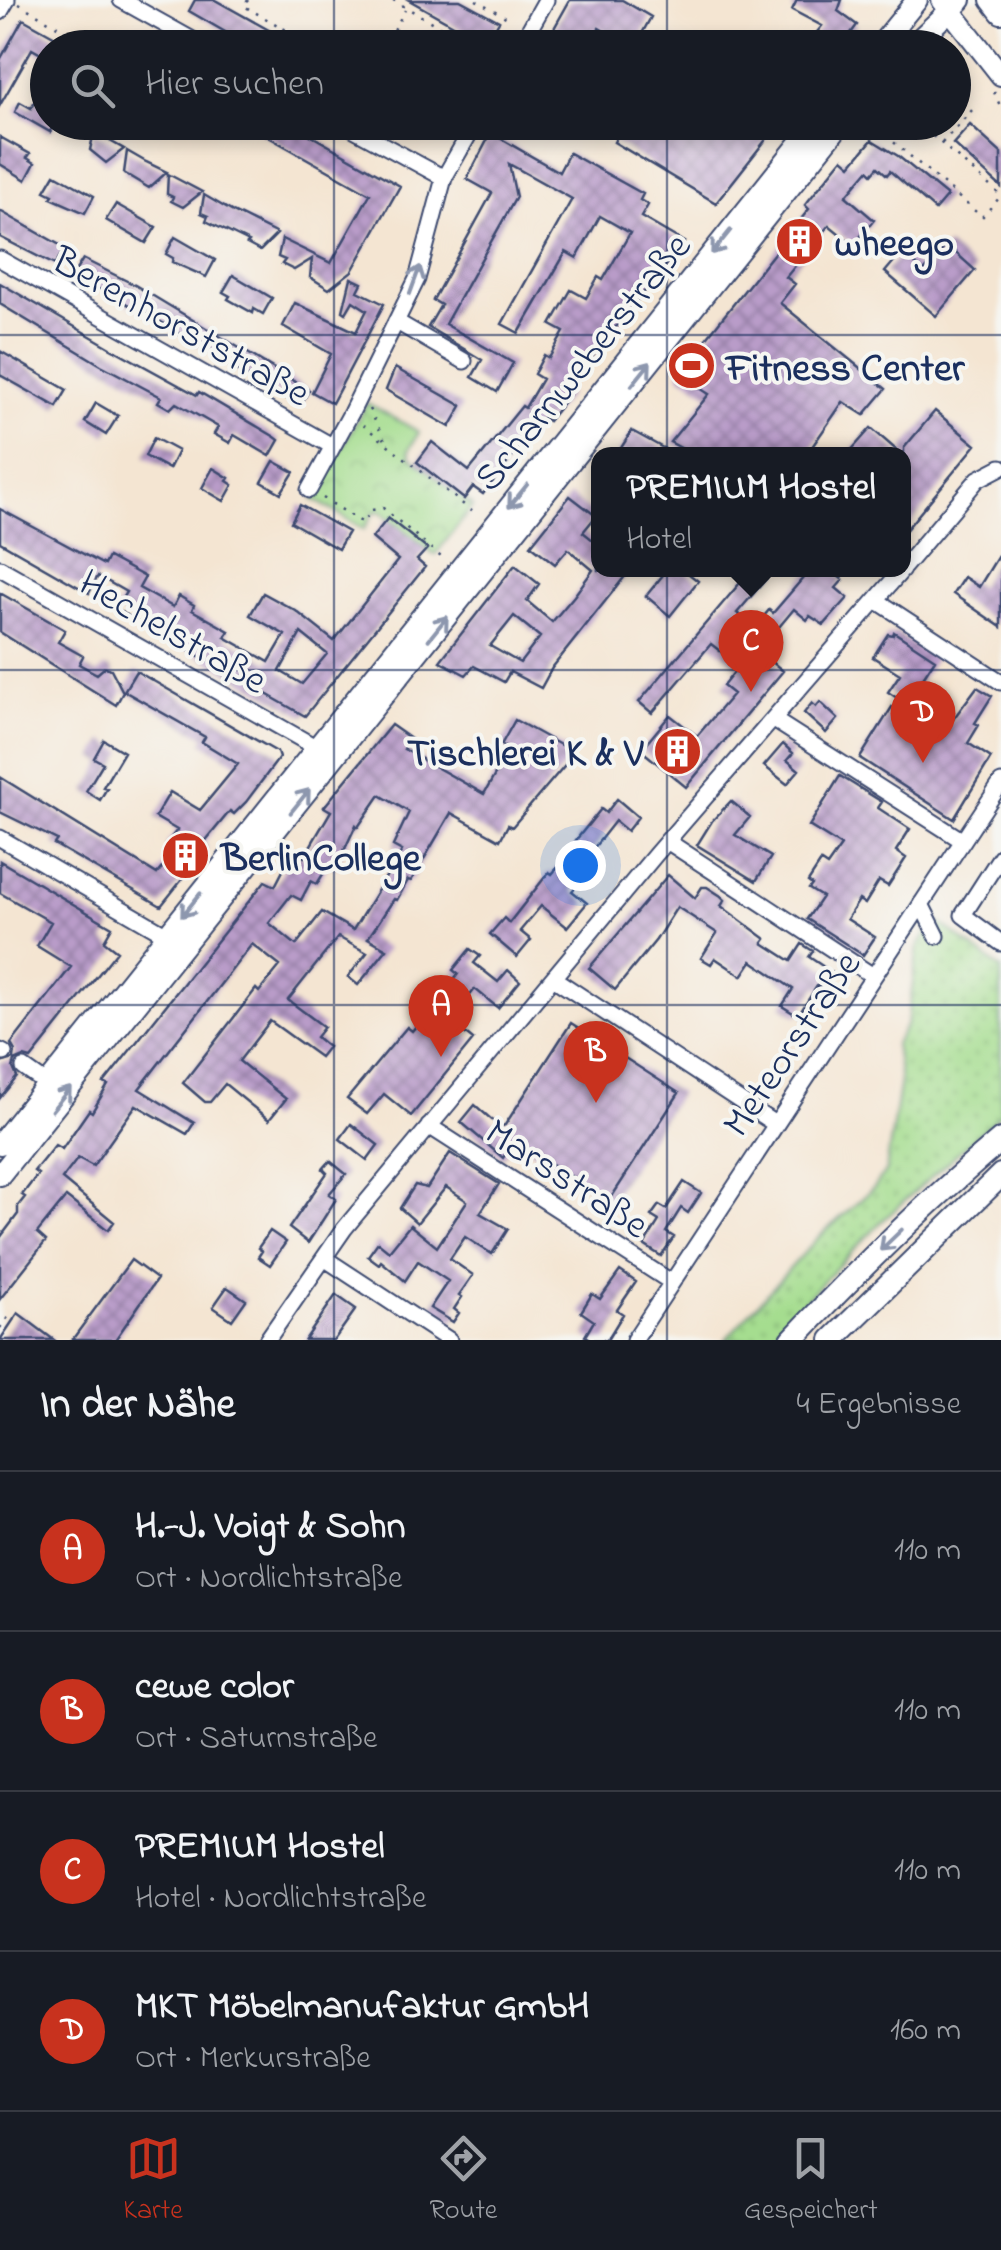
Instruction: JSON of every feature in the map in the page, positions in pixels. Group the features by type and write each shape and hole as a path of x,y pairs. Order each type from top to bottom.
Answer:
{"highway":[{"path":"792,1340 876,1254 1001,1140"},
{"path":"832,1340 1001,1175"}],"main road":[{"path":"893,30 918,0"},
{"path":"991,0 1001,13"},
{"path":"926,30 951,3 970,30"},
{"path":"971,32 1000,74"},
{"name":"Scharnweberstraße","path":"408,650 803,140"},
{"name":"Scharnweberstraße","path":"0,1175 175,941 325,753 827,140"},
{"name":"Scharnweberstraße","path":"0,1144 175,941"}],"street":[{"path":"121,0 175,30"},
{"path":"529,30 546,0"},
{"path":"0,12 12,2"},
{"path":"375,140 444,178"},
{"path":"309,490 417,279 444,178 466,140"},
{"name":"Berenhorststraße","path":"0,259 331,450"},
{"path":"397,322 464,361"},
{"path":"911,559 978,479 1001,467"},
{"name":"Hechelstraße","path":"0,568 325,753"},
{"path":"268,1340 324,1258 430,1126 667,841 895,577"},
{"path":"876,600 1001,682"},
{"path":"774,720 963,841"},
{"name":"Meteorstraße","path":"634,1340 920,904 1000,789"},
{"path":"0,838 175,941"},
{"path":"667,841 873,976"},
{"path":"1001,856 963,915 1001,944"},
{"path":"920,904 937,936"},
{"path":"553,978 775,1124"},
{"path":"24,1068 48,1085"},
{"name":"Marsstraße","path":"430,1126 671,1282"},
{"path":"324,1258 449,1340"}],"path":[{"path":"248,0 244,6 286,30"},
{"path":"392,0 445,30"},
{"path":"476,0 511,20"},
{"path":"12,2 63,30"},
{"path":"394,30 406,8"},
{"path":"971,111 974,108"},
{"path":"891,140 982,217 1001,196 936,140"},
{"path":"941,144 945,140"},
{"path":"366,403 387,444"},
{"path":"350,414 475,514"},
{"path":"309,490 363,523 372,510 383,508 441,557"},
{"path":"0,1328 12,1312"}],"green space":[{"path":"367,403 419,432 409,450 411,457 473,506 435,555 380,511 374,512 364,529 313,499"},
{"path":"935,919 1001,969 1001,1114 879,1224 767,1340 725,1340 817,1239 875,1187 886,1170 900,1081 895,1044 907,1024 918,947"}],"building":[{"path":"195,0 215,0 269,30 222,30 189,11"},
{"path":"409,0 460,0 499,21 494,30 462,30"},
{"path":"570,0 622,0 651,17 644,30 553,30"},
{"path":"797,0 842,0 838,11 857,25 853,30 819,30 822,26 792,10"},
{"path":"23,19 43,30 30,30 30,52 0,105 0,60"},
{"path":"20,102 30,107 30,121 15,112"},
{"path":"971,126 1001,153 1001,187 953,144 957,140 971,140"},
{"path":"0,137 30,154 27,158 35,163 26,180 0,164"},
{"path":"92,140 108,140 124,149 106,163 90,150"},
{"path":"274,140 319,140 400,186 352,271 329,289 310,277 312,259 294,270 282,264 285,260 278,257 282,239 331,263 370,194"},
{"path":"487,140 503,140 559,172 569,153 643,194 640,200 648,205 641,217 684,242 564,392 569,395 548,421 543,418 483,494 473,487 464,499 417,462 432,442 469,471 522,406 525,408 542,379 534,374 564,332 551,325 571,290 586,298 598,277 603,280 630,233 600,216 577,258 566,252 519,333 502,324 572,199 509,164 516,197 445,324 513,363 497,392 472,377 482,360 428,327 441,305 433,300 492,193 467,179"},
{"path":"615,140 766,140 716,203"},
{"path":"872,140 947,196 935,210 890,171 887,175 878,167 872,174 868,170 846,196 874,220 863,238 856,247 829,225 786,277 795,284 780,303 886,389 864,415 843,402 812,447 679,447 670,442 709,394 678,374 809,209 805,205 843,158 851,165"},
{"path":"127,151 167,172 149,188 124,173"},
{"path":"55,174 94,196 85,213 51,198 53,195 45,191"},
{"path":"168,174 202,192 183,207 171,201 173,197 167,194"},
{"path":"204,195 277,234 260,251 206,221 208,216 201,213"},
{"path":"116,204 156,227 146,243 106,220"},
{"path":"0,211 65,248 55,265 0,237"},
{"path":"175,237 215,260 206,277 172,262 173,258 166,254"},
{"path":"947,245 975,270 936,316 885,272 902,252 924,271"},
{"path":"83,259 135,285 309,390 300,406 163,323 73,275"},
{"path":"233,275 272,298 263,314 254,309 253,313 228,299 230,296 223,292"},
{"path":"351,278 362,283 358,291 384,304 332,403 312,392 331,354 283,326 295,303 356,332 367,310 353,301 346,313 343,311"},
{"path":"0,283 275,437 279,440 270,456 234,435 230,443 214,434 218,427 176,403 170,409 158,402 161,397 0,304"},
{"path":"0,351 67,390 57,407 0,375"},
{"path":"395,368 462,406 450,427 386,390"},
{"path":"96,403 118,416 106,435 85,422"},
{"path":"935,411 976,445 911,524 911,447 905,447"},
{"path":"871,428 893,447 854,447"},
{"path":"632,431 661,447 622,447"},
{"path":"154,438 178,451 169,469 145,456"},
{"path":"274,461 294,472 281,493 262,482"},
{"path":"213,468 233,485 224,501 202,488"},
{"path":"570,496 591,512 591,522 583,532 591,538 591,568 568,549 555,564 531,545"},
{"path":"300,505 348,532 338,549 291,522"},
{"path":"0,509 104,565 108,557 145,577 139,588 173,607 179,596 194,605 192,610 229,631 225,637 269,662 285,635 250,615 263,593 296,611 334,641 398,560 372,538 388,518 427,549 417,560 425,567 305,716 116,609 126,592 98,576 89,593 0,542","holes":["301,633 327,654 302,684 280,671"]},
{"path":"1001,551 1001,627 953,594 964,577 979,587"},
{"path":"515,565 539,584 527,601 552,622 591,573 591,577 624,577 552,668 541,688 510,672 504,682 474,666 466,675 440,661","holes":["514,616 540,637 520,663 490,646"]},
{"path":"661,577 693,577 698,581 670,616 646,596"},
{"path":"745,577 768,577 737,613 755,627 769,610 773,613 804,577 843,580 836,588 848,598 824,625 810,616 807,620 794,609 759,651 783,671 686,787 641,750 670,715 697,736 733,694 723,686 739,666 711,644 652,713 639,702"},
{"path":"0,593 65,630 58,642 83,656 79,664 97,674 105,667 111,669 123,692 116,705 0,632"},
{"path":"894,632 935,659 906,704 888,692 900,674 873,657 888,634"},
{"path":"136,671 277,752 279,758 246,802 234,814 230,811 203,844 208,847 161,906 54,844 57,840 0,812 0,777 157,874 175,851 166,844 177,830 155,817 170,792 200,810 238,764 202,742 205,737 124,691"},
{"path":"977,687 992,696 968,743 991,758 954,819 860,758 892,707 939,738"},
{"path":"820,702 838,719 826,733 804,713 812,703 816,707"},
{"path":"515,720 575,753 512,827 508,825 500,840 451,813 411,881 368,938 387,949 358,985 348,977 367,953 338,937 288,1000 324,1027 316,1037 328,1047 320,1057 270,1021 239,1061 286,1099 269,1120 225,1084 210,1102 205,1102 183,1083 256,989 259,992 280,966 252,944 139,1089 194,1123 187,1134 136,1105 93,1166 78,1158 62,1179 114,1222 108,1230 66,1197 37,1233 46,1241 0,1299 0,1238 18,1214 18,1206 25,1197 22,1195 38,1174 34,1171 55,1145 62,1149 89,1110 92,1112 108,1085 104,1083 265,881 275,886 289,859 293,861 297,853 304,857 331,811 324,807 391,725 411,739 404,749 484,794 509,750 501,745","holes":["380,795 409,812 393,846 402,851 353,930 322,912 296,945 269,923 291,895 301,900 311,881 317,884 329,864 336,868 356,825"]},
{"path":"104,740 124,752 103,787 107,788 100,800 86,791 103,763 94,758"},
{"path":"783,744 793,753 787,760 799,770 787,784 764,766"},
{"path":"840,776 882,802 878,808 910,829 896,851 906,858 888,886 879,881 865,904 859,900 847,919 875,937 863,955 807,919 822,897 809,889 812,885 808,882 821,862 827,866 841,846 809,826"},
{"path":"617,799 638,817 627,831 615,821 585,859 593,866 572,891 587,903 567,927 541,906 520,931 531,940 517,957 490,934 504,918 509,923 549,872 552,874 579,842 576,840 601,809 606,813"},
{"path":"731,801 750,817 735,835 771,857 756,881 697,845"},
{"path":"0,861 112,927 104,941 117,951 31,1059 15,1061 17,1077 0,1098 0,1063 14,1059 11,1044 71,967 37,946 51,922 0,893"},
{"path":"668,875 695,898 702,887 721,896 725,900 721,906 766,939 763,943 791,961 802,944 813,951 809,957 833,973 822,989 817,986 798,1016 782,1006 793,989 752,961 742,976 715,958 711,964 701,958 717,933 677,907 615,990 589,968"},
{"path":"470,949 480,956 474,963 498,982 508,970 520,981 498,1008 475,989 450,1021 473,1040 411,1116 384,1094 367,1114 347,1099 407,1027 412,1031 445,991 458,974 453,970"},
{"path":"571,1023 679,1093 609,1201 515,1140 503,1158 461,1122 475,1105 500,1127 505,1125"},
{"path":"351,1124 378,1145 367,1160 340,1139"},
{"path":"450,1153 499,1184 480,1213 508,1229 492,1254 465,1237 450,1259 473,1275 459,1295 462,1297 454,1309 459,1313 453,1322 430,1308 448,1281 418,1261 405,1281 381,1261 379,1264 368,1256 378,1242 389,1251 410,1225 437,1247 467,1201 446,1187 417,1223 400,1208 415,1185 427,1188"},
{"path":"330,1161 346,1174 329,1194 336,1199 308,1243 289,1228 327,1173 323,1169"},
{"path":"684,1182 701,1193 688,1213 681,1208 666,1232 674,1237 661,1256 644,1245 659,1221 651,1216 659,1205 666,1209"},
{"path":"270,1231 286,1242 270,1265 258,1257 262,1251 258,1248"},
{"path":"131,1260 157,1279 115,1340 72,1340"},
{"path":"620,1271 636,1282 617,1310 623,1314 607,1340 591,1340 585,1336 594,1321 581,1312 592,1294 600,1299"},
{"path":"227,1287 246,1300 232,1320 213,1307"},
{"path":"336,1295 356,1309 334,1340 305,1340"},
{"path":"18,1313 54,1340 0,1340"}],"place":[{"name":"wheego","path":"800,241"},
{"name":"Fitness Center","path":"691,366"},
{"name":"PREMIUM Hostel","path":"751,692"},
{"name":"Tischlerei K & V","path":"678,751"},
{"name":"MKT Möbelmanufaktur GmbH","path":"923,763"},
{"name":"BerlinCollege","path":"186,856"},
{"name":"H.-J. Voigt & Sohn","path":"441,1057"},
{"name":"cewe color","path":"596,1103"}]}
